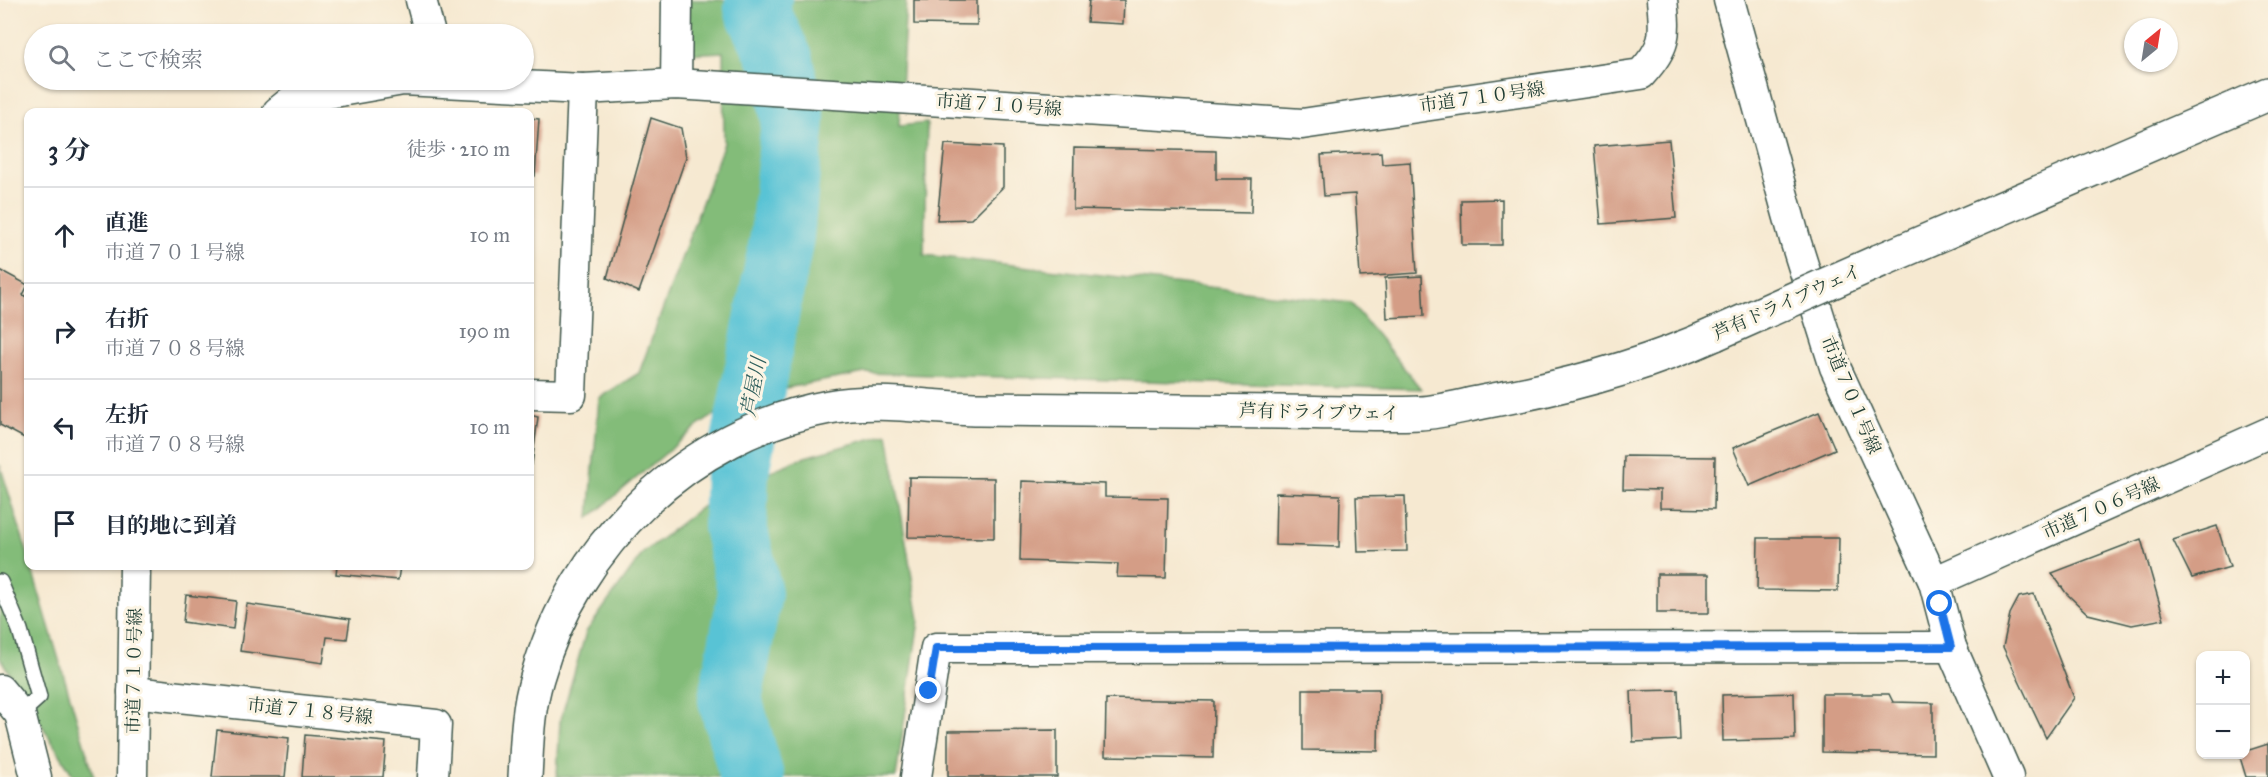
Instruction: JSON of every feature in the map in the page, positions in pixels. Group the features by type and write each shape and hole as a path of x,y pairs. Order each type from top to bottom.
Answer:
{"street":[{"path":"421,0 427,24"},
{"path":"677,0 690,85"},
{"name":"市道７１０号線","path":"534,86 583,89 690,85 1302,124 1641,74 1658,55 1665,28 1662,0"},
{"name":"市道７０１号線","path":"1729,0 1796,243 1835,367 1934,582 1951,647 2008,777"},
{"path":"534,394 571,395 583,89"},
{"name":"市道７１０号線","path":"283,108 294,99 346,90"},
{"name":"芦有ドライブウェイ","path":"525,777 529,714 536,680 547,645 590,565 639,506 682,468 717,447 774,420 831,406 884,404 967,409 1423,413 1574,382 1671,354 1879,261 2268,94"},
{"name":"市道７０６号線","path":"1934,582 2268,433"},
{"name":"市道７１０号線","path":"132,777 135,570"},
{"path":"916,777 936,648 1951,647"},
{"path":"0,690 20,714 36,777"},
{"name":"市道７１８号線","path":"134,692 436,725 433,777"}],"lane":[{"path":"0,582 20,630 39,697 20,714"}],"green space":[{"path":"688,0 906,0 899,126 927,123 924,255 1351,303 1421,389 865,373 743,396 699,425 589,518 599,398 639,373 724,143 723,52 686,54"},
{"path":"888,434 919,620 896,777 557,777 560,722 586,632 643,553 722,491 805,457"},
{"path":"0,465 24,542 24,570 32,570 94,777 74,777 0,658"}],"building":[{"path":"914,0 977,0 977,25 914,24"},
{"path":"1089,0 1124,0 1123,24 1087,22"},
{"path":"534,118 539,119 534,176"},
{"path":"651,118 681,128 686,157 639,292 607,278"},
{"path":"1669,140 1676,218 1601,224 1594,146"},
{"path":"945,144 1003,147 1003,187 971,219 937,220"},
{"path":"1074,148 1216,151 1216,179 1252,179 1251,213 1073,209"},
{"path":"1381,152 1382,164 1410,162 1417,273 1360,277 1355,194 1324,196 1321,155"},
{"path":"1502,199 1502,245 1462,245 1461,200"},
{"path":"0,270 24,283 24,438 0,425"},
{"path":"1422,276 1424,316 1387,318 1385,278"},
{"path":"1819,412 1835,449 1749,486 1733,448"},
{"path":"534,416 538,417 534,448"},
{"path":"1624,456 1715,457 1714,509 1660,508 1660,490 1623,489"},
{"path":"909,477 994,478 994,538 908,537"},
{"path":"1022,481 1105,484 1105,497 1168,498 1166,578 1117,577 1118,564 1020,561"},
{"path":"1276,493 1340,495 1339,547 1275,545"},
{"path":"1405,496 1407,551 1358,552 1356,497"},
{"path":"2217,526 2230,567 2192,578 2173,540"},
{"path":"1758,538 1839,538 1838,591 1757,590"},
{"path":"2141,539 2164,619 2132,625 2088,614 2066,593 2052,573"},
{"path":"336,570 399,570 398,580 336,574"},
{"path":"1657,574 1709,574 1709,613 1657,613"},
{"path":"2034,594 2074,698 2046,738 2003,647 2010,614 2019,597"},
{"path":"186,595 236,601 233,629 183,622"},
{"path":"247,604 350,619 347,639 327,637 323,663 240,651"},
{"path":"1303,689 1379,689 1378,751 1303,750"},
{"path":"1678,690 1680,740 1633,742 1631,691"},
{"path":"1794,693 1795,739 1723,741 1722,695"},
{"path":"1822,694 1889,694 1893,702 1933,703 1933,754 1822,752"},
{"path":"1106,699 1214,701 1213,758 1105,756"},
{"path":"217,730 289,738 285,777 212,777"},
{"path":"1057,730 1057,777 948,777 948,731"},
{"path":"305,735 386,742 383,777 302,777"},
{"path":"2268,744 2268,777 2246,777 2241,759 2250,759 2250,750"}],"waterway":[{"name":"芦屋川","path":"752,777 730,700 750,593 735,526 737,472 782,237 793,120 782,62 756,8 760,0"}],"route":[{"path":"929,691 936,648 1951,647 1940,604"}]}
